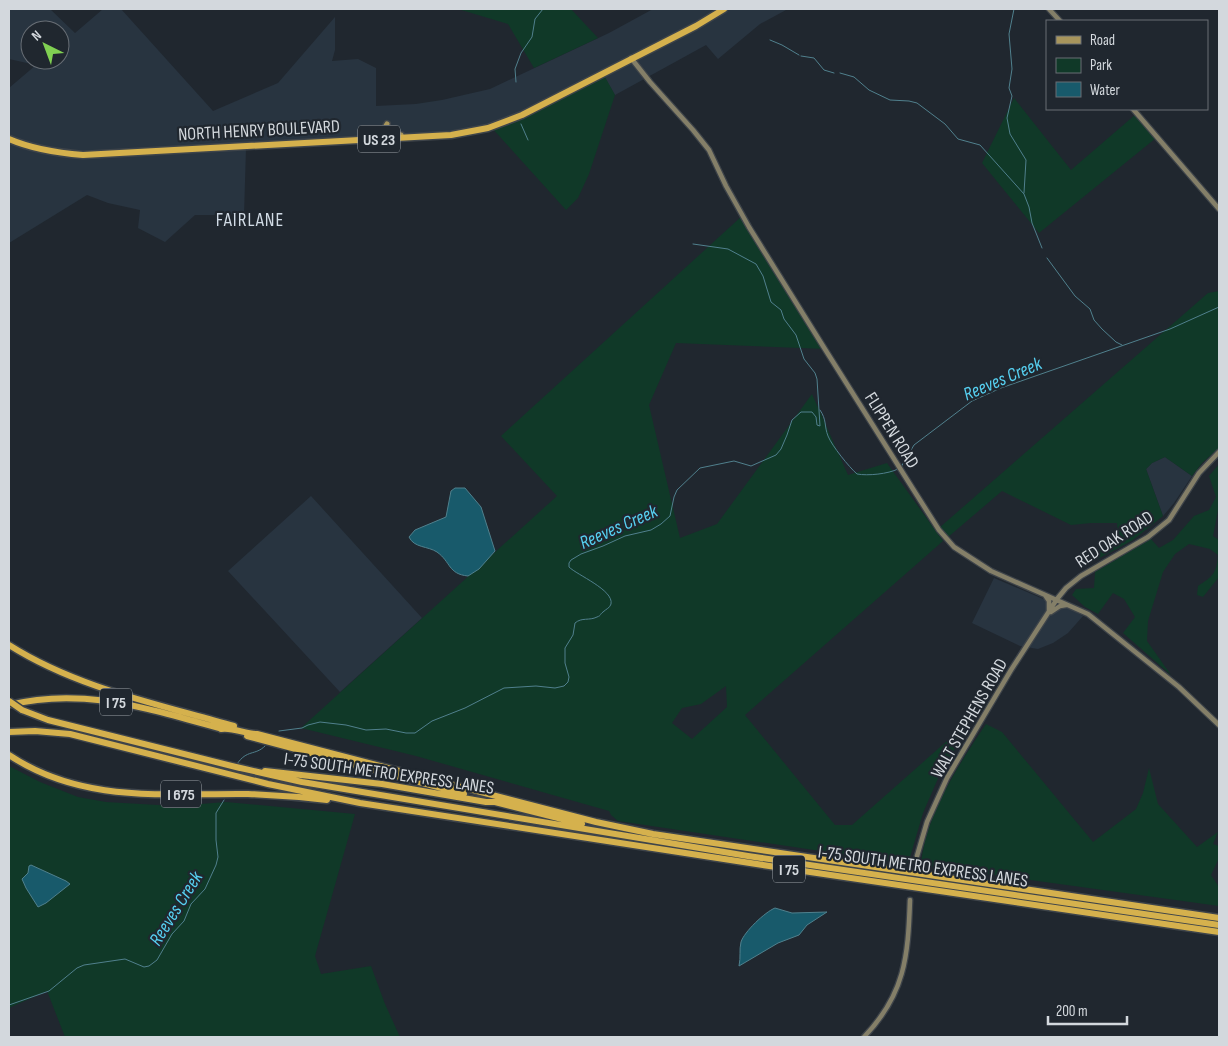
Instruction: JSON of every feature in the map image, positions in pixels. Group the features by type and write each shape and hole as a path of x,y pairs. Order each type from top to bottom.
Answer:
{"highway":[{"name":"NORTH HENRY BOULEVARD","path":"9,139 59,153 83,155 459,134 496,126 522,115 696,26 724,9"},
{"path":"9,645 49,667 86,682 120,694 257,734"},
{"name":"I 75","path":"9,705 45,698 97,699 221,729 226,728 257,734 596,822 653,834 1219,918"},
{"name":"I-75 SOUTH METRO EXPRESS LANES","path":"9,701 22,710 48,720 236,768 302,782 767,859 1219,926"},
{"path":"221,729 495,802"},
{"name":"I 75","path":"9,732 35,731 70,734 299,791 360,803 776,867 1219,932"},
{"name":"I 675","path":"9,755 57,780 106,791 144,794 270,795 360,803"},
{"path":"212,770 235,771 320,790 452,808"},
{"name":"I-75 SOUTH METRO EXPRESS LANES","path":"254,771 382,784 495,802 623,834"}],"main road":[{"path":"370,140 381,134 387,127 393,134 419,136"}],"street":[{"path":"1049,9 1059,20"},
{"name":"FLIPPEN ROAD","path":"632,58 709,150 726,186 749,227 939,530 954,547 991,571 1088,614 1179,687 1219,725"},
{"path":"1134,110 1219,209"},
{"name":"RED OAK ROAD","path":"1057,599 1066,588 1081,576 1148,537 1169,520 1199,473 1219,452"},
{"path":"1042,593 1049,601 1048,614"},
{"name":"WALT STEPHENS ROAD","path":"917,856 927,822 947,778 1011,670 1057,599"},
{"path":"1048,614 1060,606 1068,605"},
{"path":"864,1037 885,1011 902,977 909,940 910,900"}],"shaded area":[{"path":"9,9 50,9 61,20 20,20 20,61 9,59"},
{"path":"103,9 121,9 213,111 278,83 335,17 335,50 332,61 358,59 376,68 376,106 416,104 490,89 609,33 653,9 786,10 760,24 718,59 706,45 615,95 603,75 540,110 498,127 454,138 246,148 244,215 195,215 165,242 138,228 140,210 108,203 87,195 9,243 9,88 30,70 70,70 70,28 75,33"},
{"path":"1165,457 1192,476 1163,516 1146,469 1152,463"},
{"path":"311,496 422,618 340,692 228,571"},
{"path":"994,578 1048,601 1064,605 1083,616 1068,633 1053,643 1038,649 1020,646 972,623"}],"green space":[{"path":"458,9 571,9 598,38 534,68 508,24"},
{"path":"604,75 615,95 589,174 578,198 566,210 492,128 540,110"},
{"path":"1014,98 1071,170 1136,114 1156,138 1039,233 982,163"},
{"path":"742,216 826,349 676,343 649,405 680,538 717,524 812,394 848,475 887,463 943,541 745,715 835,825 852,825 965,725 969,728 943,767 923,813 908,864 618,821 609,811 416,756 301,728 557,496 501,436","holes":["726,686 727,707 692,739 672,723 682,708 701,704"]},
{"path":"1219,291 1219,448 1202,463 1192,476 1165,457 1152,463 1146,469 1163,516 1133,540 1092,562 1096,551 1118,536 1117,523 1071,525 1002,491 947,538 939,528 1208,293"},
{"path":"1219,464 1219,505 1213,536 1219,540 1219,577 1203,597 1197,595 1198,586 1210,577 1215,570 1218,555 1210,549 1189,544 1175,554 1163,572 1148,621 1147,641 1171,675 1123,633 1135,617 1124,599 1113,593 1098,614 1085,607 1072,595 1076,589 1094,588 1095,572 1151,539 1159,548 1173,540 1194,516 1209,510 1216,497 1209,476"},
{"path":"986,724 1002,732 1093,842 1136,809 1143,793 1149,768 1158,804 1197,847 1218,832 1213,844 1219,846 1219,858 1211,875 1219,887 1219,906 921,865 929,828 936,809 965,756"},
{"path":"9,766 40,782 78,797 106,802 175,806 226,802 355,814 315,956 321,974 371,966 400,1037 65,1037 47,991 9,1008"}],"water":[{"path":"455,488 465,488 481,507 495,551 479,569 468,576 457,573 437,552 414,543 409,537 415,530 446,517 451,491"},
{"path":"31,865 70,884 38,907 22,879 28,873 29,866"},
{"path":"775,908 792,913 827,912 807,925 799,935 778,943 739,966 740,945 746,933 755,923"}],"waterway":[{"path":"516,82 515,69 521,53 532,37 535,19 543,9"},
{"path":"1014,9 1009,34 1012,69 1009,88 1012,96 1007,118 1010,134 1026,160 1024,193"},
{"path":"770,40 799,55"},
{"path":"801,56 814,58 824,70 834,73"},
{"path":"840,73 854,77 869,90 890,100 917,103 945,124 958,139 980,145 1024,194 1032,223 1042,248"},
{"path":"521,124 528,140"},
{"name":"Reeves Creek","path":"279,731 302,728 320,722 366,730 386,729 415,733 432,721 465,708 504,688 536,686 555,688 564,686 568,682 569,677 565,663 565,648 573,635 575,623 599,616 611,604 607,593 569,567 571,560 625,536 651,530 661,524 670,516 677,490 700,468 734,461 751,466 776,455 781,449 792,420 801,412 812,412 816,417 817,425 820,426 815,373 804,359 796,335 784,319 781,310 771,302 763,276 756,264 728,249 693,244"},
{"path":"1047,258 1075,296 1090,309 1094,320 1116,342 1122,345"},
{"name":"Reeves Creek","path":"901,467 914,445 972,401 1001,388 1170,329 1219,307"},
{"name":"Reeves Creek","path":"820,410 824,417 830,440 857,474 878,474 898,469"},
{"name":"Reeves Creek","path":"237,764 244,756 258,751 265,746"},
{"name":"Reeves Creek","path":"9,1005 49,991 77,968 84,965 125,959 144,967 157,960 172,934 184,921 191,904 205,889 216,865 218,857 216,813 224,800"}],"district":[{"name":"FAIRLANE","path":"250,219"}]}
